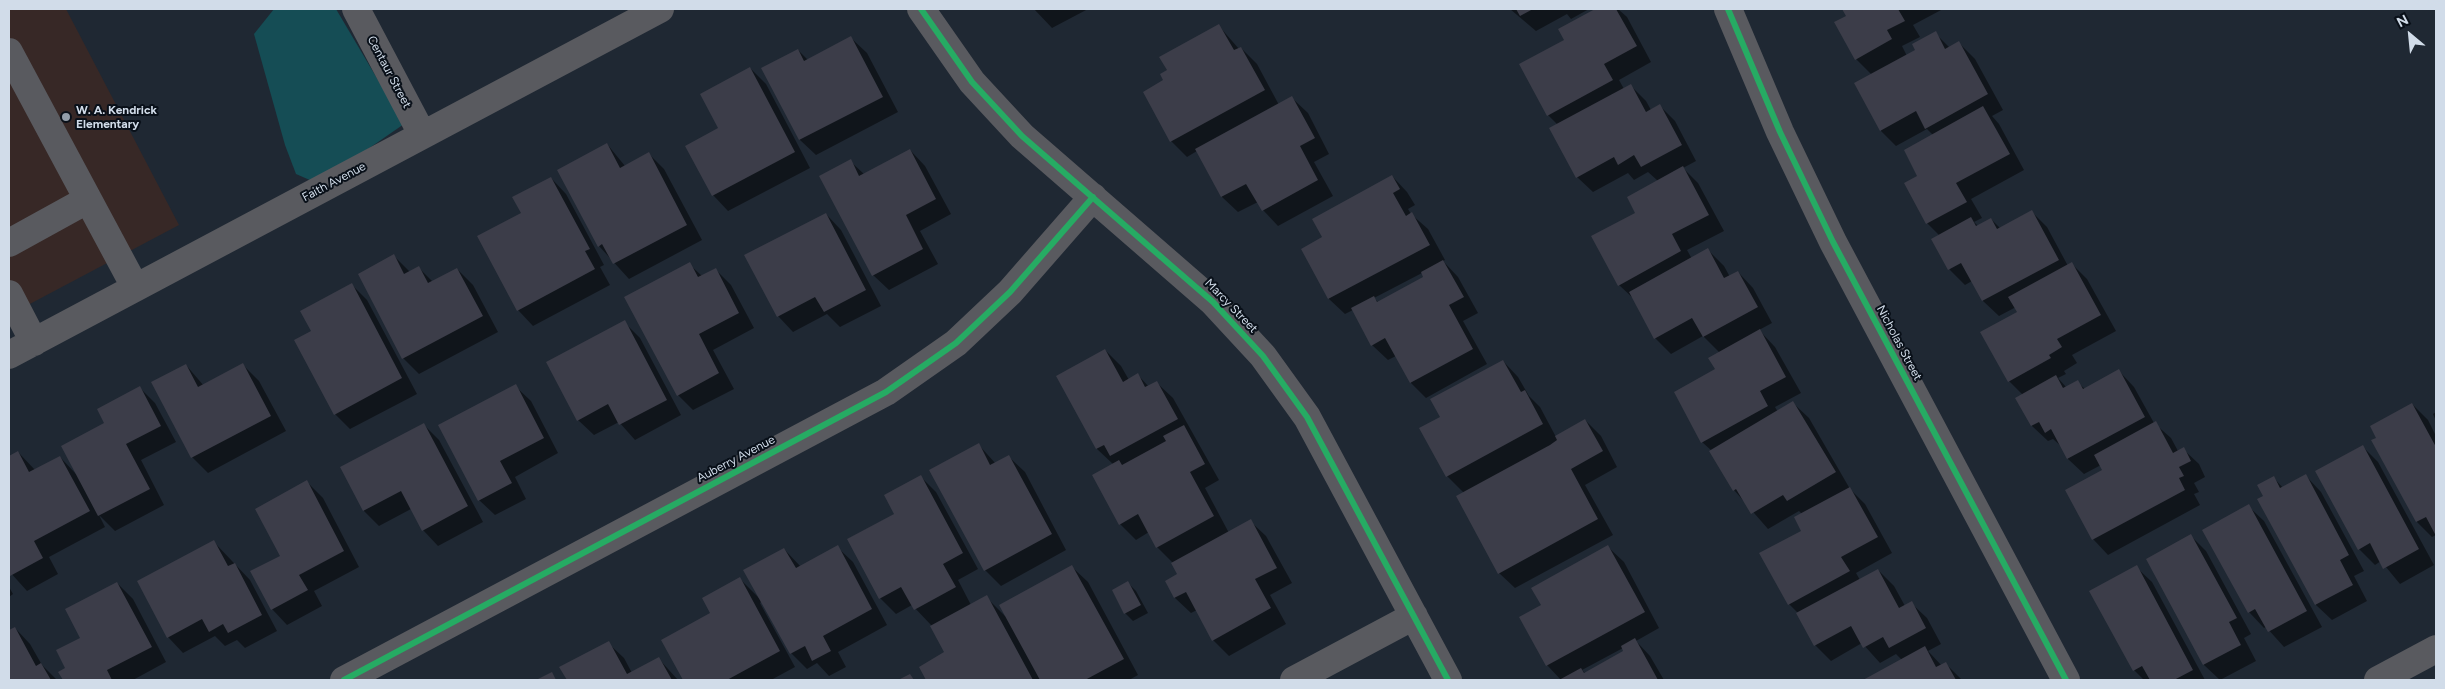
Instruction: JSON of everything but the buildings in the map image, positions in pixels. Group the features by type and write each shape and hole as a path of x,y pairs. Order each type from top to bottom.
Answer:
{"street":[{"name":"Centaur Street","path":"356,9 422,134"},
{"name":"Faith Avenue","path":"9,355 660,9"},
{"name":"Marcy Street","path":"921,9 972,82 1022,136 1213,302 1263,356 1307,417 1448,680"},
{"name":"Nicholas Street","path":"1728,9 1780,132 1833,242 2066,680"},
{"path":"9,52 135,288"},
{"name":"Auberry Avenue","path":"344,680 886,392 956,343 1010,292 1093,197"},
{"path":"9,243 88,200"},
{"path":"9,294 34,342"},
{"path":"1294,680 1414,616"},
{"path":"2378,680 2436,649"}],"shaded area":[{"name":"W. A. Kendrick Elementary","path":"9,9 66,9 179,225 9,315"}],"water":[{"path":"274,9 336,9 404,124 329,176 312,181 296,174 285,145 254,34"}],"cycle path":[{"path":"921,9 972,82 1022,136 1213,302 1263,356 1307,417 1448,680"},
{"path":"1728,9 1780,132 1833,242 2066,680"},
{"path":"344,680 886,392 956,343 1010,292 1093,197"}],"place":[{"name":"W. A. Kendrick Elementary","path":"66,117"}]}
